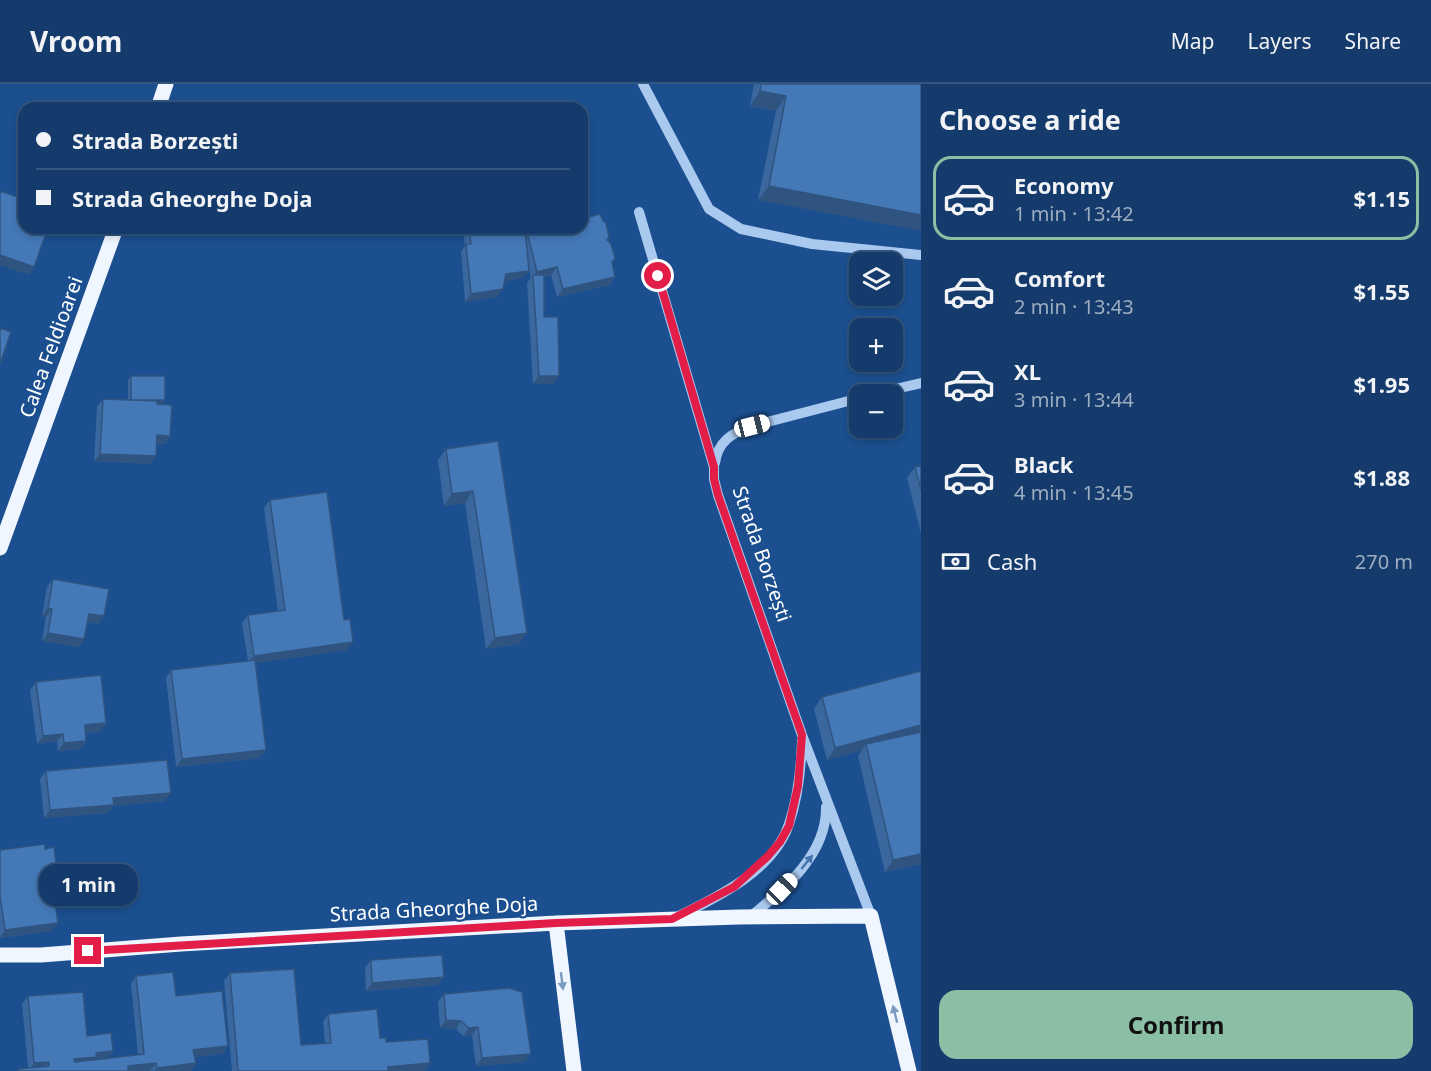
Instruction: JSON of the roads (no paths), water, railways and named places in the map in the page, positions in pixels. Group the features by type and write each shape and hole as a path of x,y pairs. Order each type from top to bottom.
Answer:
{"main road":[{"path":"160,102 166,84"},
{"name":"Calea Feldioarei","path":"0,548 114,234"},
{"name":"Strada Gheorghe Doja","path":"0,955 41,955 556,923 871,916"},
{"name":"Strada Borzești","path":"871,916 909,1071"},
{"path":"556,923 574,1071"}],"street":[{"path":"643,84 709,209 741,229 812,244 921,255"},
{"name":"Strada Borzești","path":"639,212 714,467 718,495 802,735 871,916"},
{"path":"903,387 921,383"},
{"path":"714,467 716,454 723,442 735,432 849,401"},
{"name":"Strada Borzești","path":"672,919 734,887 755,870 780,842 789,826 793,810 801,761 802,735"},
{"name":"Strada Borzești","path":"750,917 782,889 813,854 822,836 826,820 826,797"}]}
